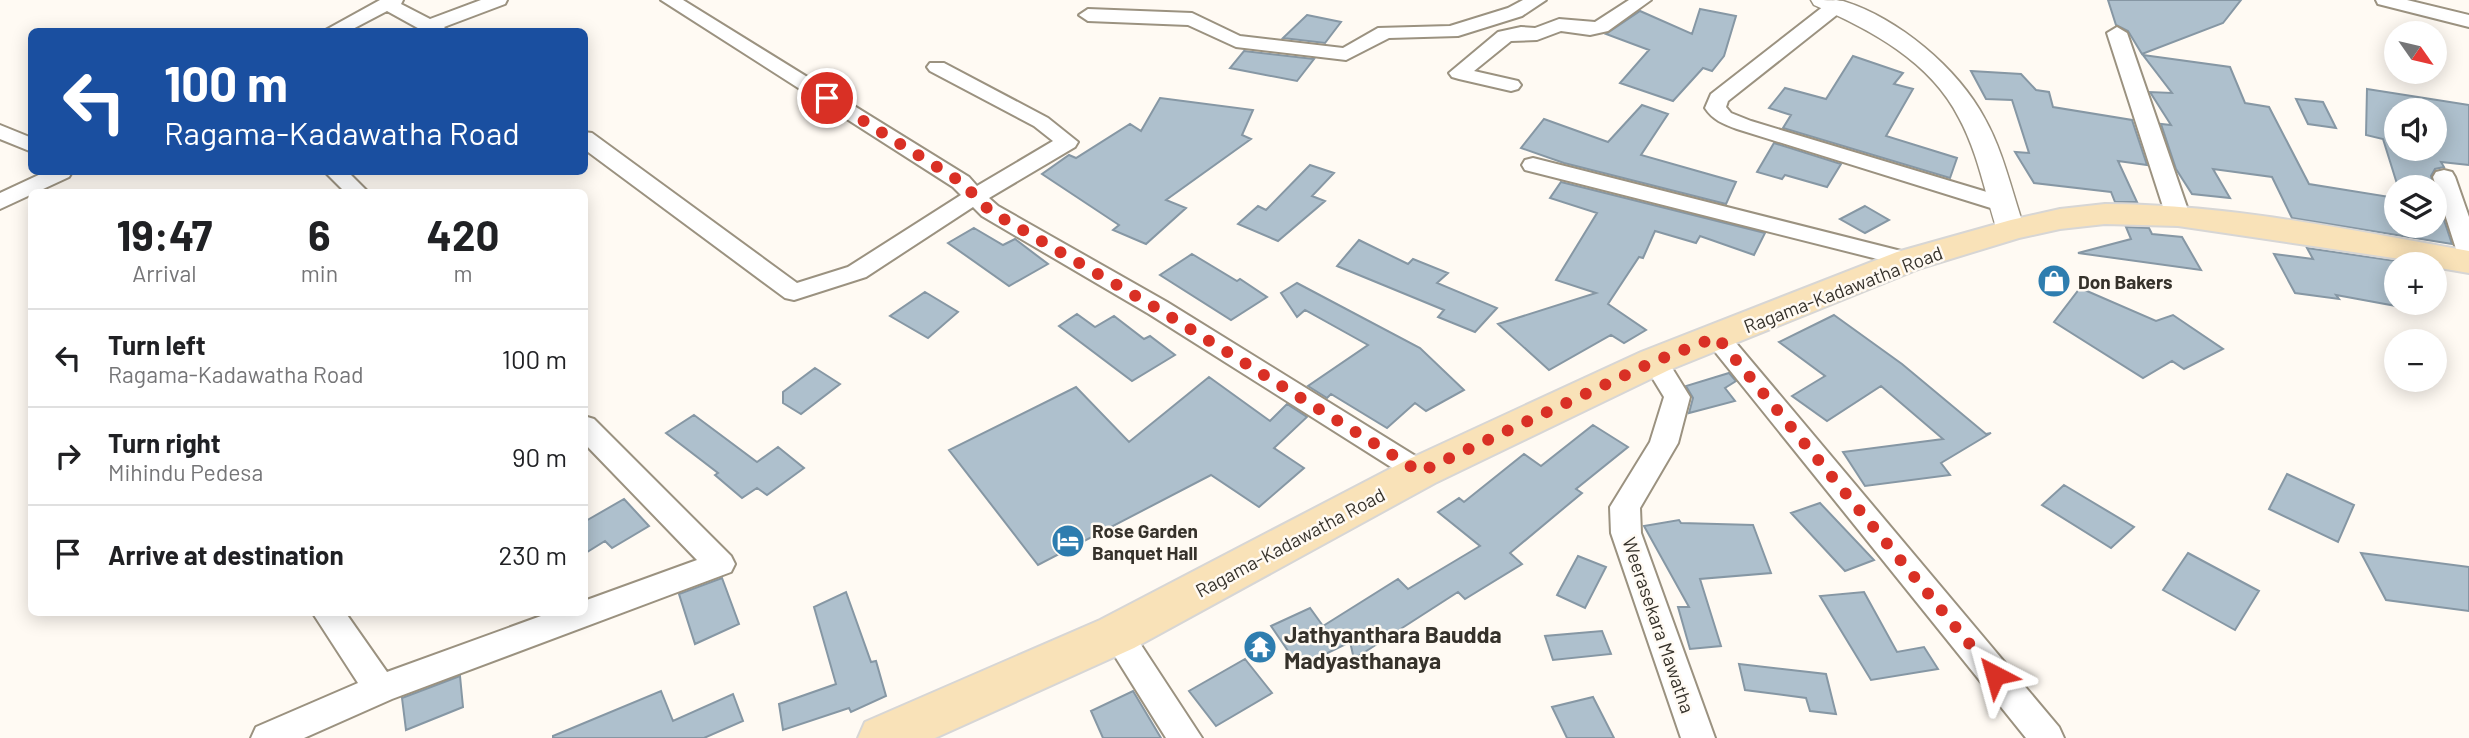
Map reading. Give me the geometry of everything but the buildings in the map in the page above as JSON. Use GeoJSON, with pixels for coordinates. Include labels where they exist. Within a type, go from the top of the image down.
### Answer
{"type":"FeatureCollection","features":[{"type":"Feature","properties":{"kind":"main road","name":"Ragama-Kadawatha Road"},"geometry":{"type":"LineString","coordinates":[[883,738],[1117,634],[1420,472],[1655,361],[1909,260],[2006,217],[2060,219],[2105,214],[2178,216],[2326,237],[2469,262]]}},
{"type":"Feature","properties":{"kind":"street"},"geometry":{"type":"LineString","coordinates":[[339,28],[390,2],[436,28],[498,0]]}},
{"type":"Feature","properties":{"kind":"street"},"geometry":{"type":"LineString","coordinates":[[670,0],[961,182],[990,211],[1158,309],[1420,472]]}},
{"type":"Feature","properties":{"kind":"street"},"geometry":{"type":"LineString","coordinates":[[1088,15],[1192,19],[1236,41],[1346,54],[1385,32],[1451,32],[1515,12],[1536,0]]}},
{"type":"Feature","properties":{"kind":"street"},"geometry":{"type":"LineString","coordinates":[[1511,85],[1459,73],[1505,36],[1537,34],[1559,25],[1590,29],[1601,27],[1642,0]]}},
{"type":"Feature","properties":{"kind":"street"},"geometry":{"type":"LineString","coordinates":[[2385,0],[2469,20]]}},
{"type":"Feature","properties":{"kind":"street"},"geometry":{"type":"LineString","coordinates":[[1829,3],[1868,21],[1916,52],[1953,91],[1971,116],[1980,137],[2006,217],[1724,117],[1715,108],[1717,98],[1829,3]]}},
{"type":"Feature","properties":{"kind":"street"},"geometry":{"type":"LineString","coordinates":[[2117,33],[2178,216]]}},
{"type":"Feature","properties":{"kind":"street"},"geometry":{"type":"LineString","coordinates":[[588,141],[794,292],[857,272],[975,196],[1067,142],[1041,122],[937,67]]}},
{"type":"Feature","properties":{"kind":"street"},"geometry":{"type":"LineString","coordinates":[[0,131],[28,144]]}},
{"type":"Feature","properties":{"kind":"street"},"geometry":{"type":"LineString","coordinates":[[1533,165],[1909,260]]}},
{"type":"Feature","properties":{"kind":"street"},"geometry":{"type":"LineString","coordinates":[[0,202],[55,175]]}},
{"type":"Feature","properties":{"kind":"street"},"geometry":{"type":"LineString","coordinates":[[339,175],[354,189]]}},
{"type":"Feature","properties":{"kind":"street"},"geometry":{"type":"LineString","coordinates":[[2447,186],[2469,251]]}},
{"type":"Feature","properties":{"kind":"street"},"geometry":{"type":"LineString","coordinates":[[1717,337],[2047,738]]}},
{"type":"Feature","properties":{"kind":"street","name":"Weerasekara Mawatha"},"geometry":{"type":"LineString","coordinates":[[1655,361],[1677,397],[1664,443],[1626,507],[1626,533],[1698,738]]}},
{"type":"Feature","properties":{"kind":"street"},"geometry":{"type":"LineString","coordinates":[[588,430],[720,564],[588,613]]}},
{"type":"Feature","properties":{"kind":"street"},"geometry":{"type":"LineString","coordinates":[[330,616],[380,689]]}},
{"type":"Feature","properties":{"kind":"street"},"geometry":{"type":"LineString","coordinates":[[268,738],[380,689],[579,616]]}},
{"type":"Feature","properties":{"kind":"street"},"geometry":{"type":"LineString","coordinates":[[1117,634],[1185,738]]}},
{"type":"Feature","properties":{"kind":"place","name":"Don Bakers"},"geometry":{"type":"Point","coordinates":[2054,281]}},
{"type":"Feature","properties":{"kind":"place","name":"Rose Garden Banquet Hall"},"geometry":{"type":"Point","coordinates":[1068,541]}},
{"type":"Feature","properties":{"kind":"place","name":"Jathyanthara Baudda Madyasthanaya"},"geometry":{"type":"Point","coordinates":[1260,647]}},
{"type":"Feature","properties":{"kind":"route"},"geometry":{"type":"LineString","coordinates":[[827,98],[961,182],[990,211],[1158,309],[1420,472],[1655,361],[1717,337],[1995,675]]}}]}
